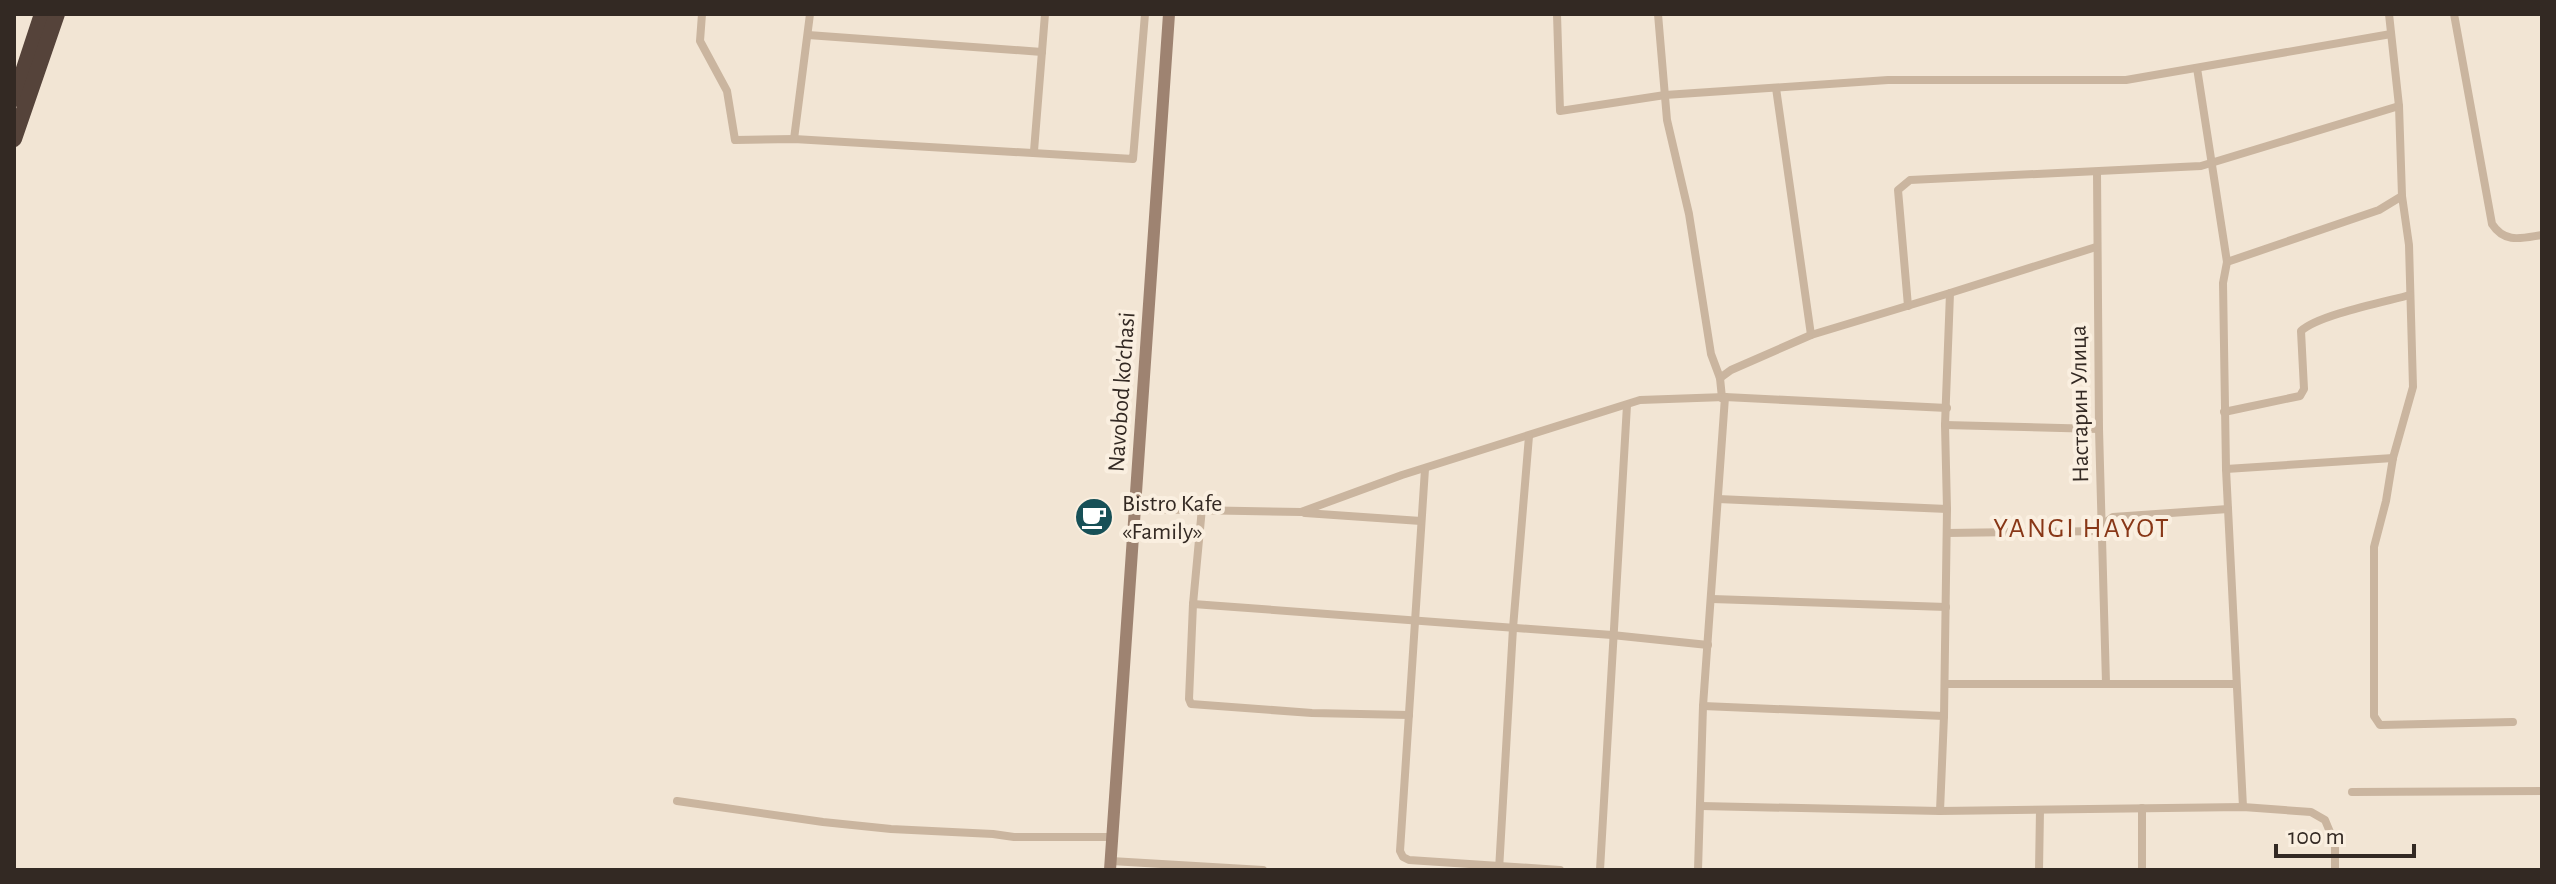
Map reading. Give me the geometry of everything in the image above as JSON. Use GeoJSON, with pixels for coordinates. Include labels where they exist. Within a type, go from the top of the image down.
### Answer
{"type":"FeatureCollection","features":[{"type":"Feature","properties":{"kind":"highway"},"geometry":{"type":"LineString","coordinates":[[14,99],[42,14]]}},
{"type":"Feature","properties":{"kind":"highway"},"geometry":{"type":"LineString","coordinates":[[14,139],[57,14]]}},
{"type":"Feature","properties":{"kind":"street"},"geometry":{"type":"LineString","coordinates":[[702,14],[700,41],[727,91],[735,140],[794,139],[1133,159],[1145,14]]}},
{"type":"Feature","properties":{"kind":"street"},"geometry":{"type":"LineString","coordinates":[[794,139],[810,14]]}},
{"type":"Feature","properties":{"kind":"street"},"geometry":{"type":"LineString","coordinates":[[1034,151],[1045,14]]}},
{"type":"Feature","properties":{"kind":"street","name":"Navobod ko'chasi"},"geometry":{"type":"LineString","coordinates":[[1111,865],[1169,14]]}},
{"type":"Feature","properties":{"kind":"street"},"geometry":{"type":"LineString","coordinates":[[1557,14],[1560,111],[1665,95],[1888,80],[2126,80],[2391,34]]}},
{"type":"Feature","properties":{"kind":"street"},"geometry":{"type":"LineString","coordinates":[[1658,14],[1667,120],[1689,214],[1711,354],[1724,397],[1703,706],[1698,870]]}},
{"type":"Feature","properties":{"kind":"street"},"geometry":{"type":"LineString","coordinates":[[2389,14],[2399,106],[2402,196],[2409,245],[2413,387],[2393,458],[2374,547],[2372,671],[2375,720],[2380,725],[2513,722]]}},
{"type":"Feature","properties":{"kind":"street"},"geometry":{"type":"LineString","coordinates":[[2454,14],[2492,224],[2509,239],[2542,235]]}},
{"type":"Feature","properties":{"kind":"street"},"geometry":{"type":"LineString","coordinates":[[808,35],[1042,52]]}},
{"type":"Feature","properties":{"kind":"street"},"geometry":{"type":"LineString","coordinates":[[2197,68],[2227,262],[2223,283],[2224,412],[2243,807]]}},
{"type":"Feature","properties":{"kind":"street"},"geometry":{"type":"LineString","coordinates":[[1776,88],[1811,335]]}},
{"type":"Feature","properties":{"kind":"street"},"geometry":{"type":"LineString","coordinates":[[1908,306],[1898,190],[1910,180],[2201,166],[2399,106]]}},
{"type":"Feature","properties":{"kind":"street","name":"Настарин Улица"},"geometry":{"type":"LineString","coordinates":[[2097,173],[2099,429],[2106,683]]}},
{"type":"Feature","properties":{"kind":"street"},"geometry":{"type":"LineString","coordinates":[[2227,262],[2379,210],[2402,196]]}},
{"type":"Feature","properties":{"kind":"street"},"geometry":{"type":"LineString","coordinates":[[1720,378],[1731,370],[1811,335],[2096,247]]}},
{"type":"Feature","properties":{"kind":"street"},"geometry":{"type":"LineString","coordinates":[[1940,811],[1945,684],[1945,425],[1950,293]]}},
{"type":"Feature","properties":{"kind":"street"},"geometry":{"type":"LineString","coordinates":[[2224,412],[2300,396],[2304,389],[2301,331],[2305,327],[2410,295]]}},
{"type":"Feature","properties":{"kind":"street"},"geometry":{"type":"LineString","coordinates":[[1301,512],[1640,400],[1724,397],[1947,408]]}},
{"type":"Feature","properties":{"kind":"street"},"geometry":{"type":"LineString","coordinates":[[1600,870],[1627,405]]}},
{"type":"Feature","properties":{"kind":"street"},"geometry":{"type":"LineString","coordinates":[[1945,425],[2099,429]]}},
{"type":"Feature","properties":{"kind":"street"},"geometry":{"type":"LineString","coordinates":[[1499,868],[1513,628],[1529,436]]}},
{"type":"Feature","properties":{"kind":"street"},"geometry":{"type":"LineString","coordinates":[[2226,469],[2393,458]]}},
{"type":"Feature","properties":{"kind":"street"},"geometry":{"type":"LineString","coordinates":[[1425,469],[1400,851],[1409,860],[1560,870]]}},
{"type":"Feature","properties":{"kind":"street"},"geometry":{"type":"LineString","coordinates":[[1718,499],[1947,509]]}},
{"type":"Feature","properties":{"kind":"street"},"geometry":{"type":"LineString","coordinates":[[1202,508],[1193,604],[1191,704],[1312,713],[1409,715]]}},
{"type":"Feature","properties":{"kind":"street"},"geometry":{"type":"LineString","coordinates":[[1134,509],[1301,512],[1421,521]]}},
{"type":"Feature","properties":{"kind":"street"},"geometry":{"type":"LineString","coordinates":[[1947,533],[2101,528],[2113,517],[2228,509]]}},
{"type":"Feature","properties":{"kind":"street"},"geometry":{"type":"LineString","coordinates":[[1712,599],[1946,607]]}},
{"type":"Feature","properties":{"kind":"street"},"geometry":{"type":"LineString","coordinates":[[1193,604],[1708,645]]}},
{"type":"Feature","properties":{"kind":"street"},"geometry":{"type":"LineString","coordinates":[[1945,684],[2236,684]]}},
{"type":"Feature","properties":{"kind":"street"},"geometry":{"type":"LineString","coordinates":[[1703,706],[1944,716]]}},
{"type":"Feature","properties":{"kind":"street"},"geometry":{"type":"LineString","coordinates":[[2352,792],[2542,791]]}},
{"type":"Feature","properties":{"kind":"street"},"geometry":{"type":"LineString","coordinates":[[677,801],[891,829],[1014,837],[1113,837]]}},
{"type":"Feature","properties":{"kind":"street"},"geometry":{"type":"LineString","coordinates":[[1701,806],[1940,811],[2243,807],[2311,812],[2325,820],[2335,844],[2335,870]]}},
{"type":"Feature","properties":{"kind":"street"},"geometry":{"type":"LineString","coordinates":[[2142,808],[2142,870]]}},
{"type":"Feature","properties":{"kind":"street"},"geometry":{"type":"LineString","coordinates":[[2039,870],[2040,810]]}},
{"type":"Feature","properties":{"kind":"street"},"geometry":{"type":"LineString","coordinates":[[1111,865],[1263,870]]}},
{"type":"Feature","properties":{"kind":"place","name":"Bistro Kafe «Family»"},"geometry":{"type":"Point","coordinates":[1094,517]}},
{"type":"Feature","properties":{"kind":"district","name":"YANGI HAYOT"},"geometry":{"type":"Point","coordinates":[2082,527]}}]}
